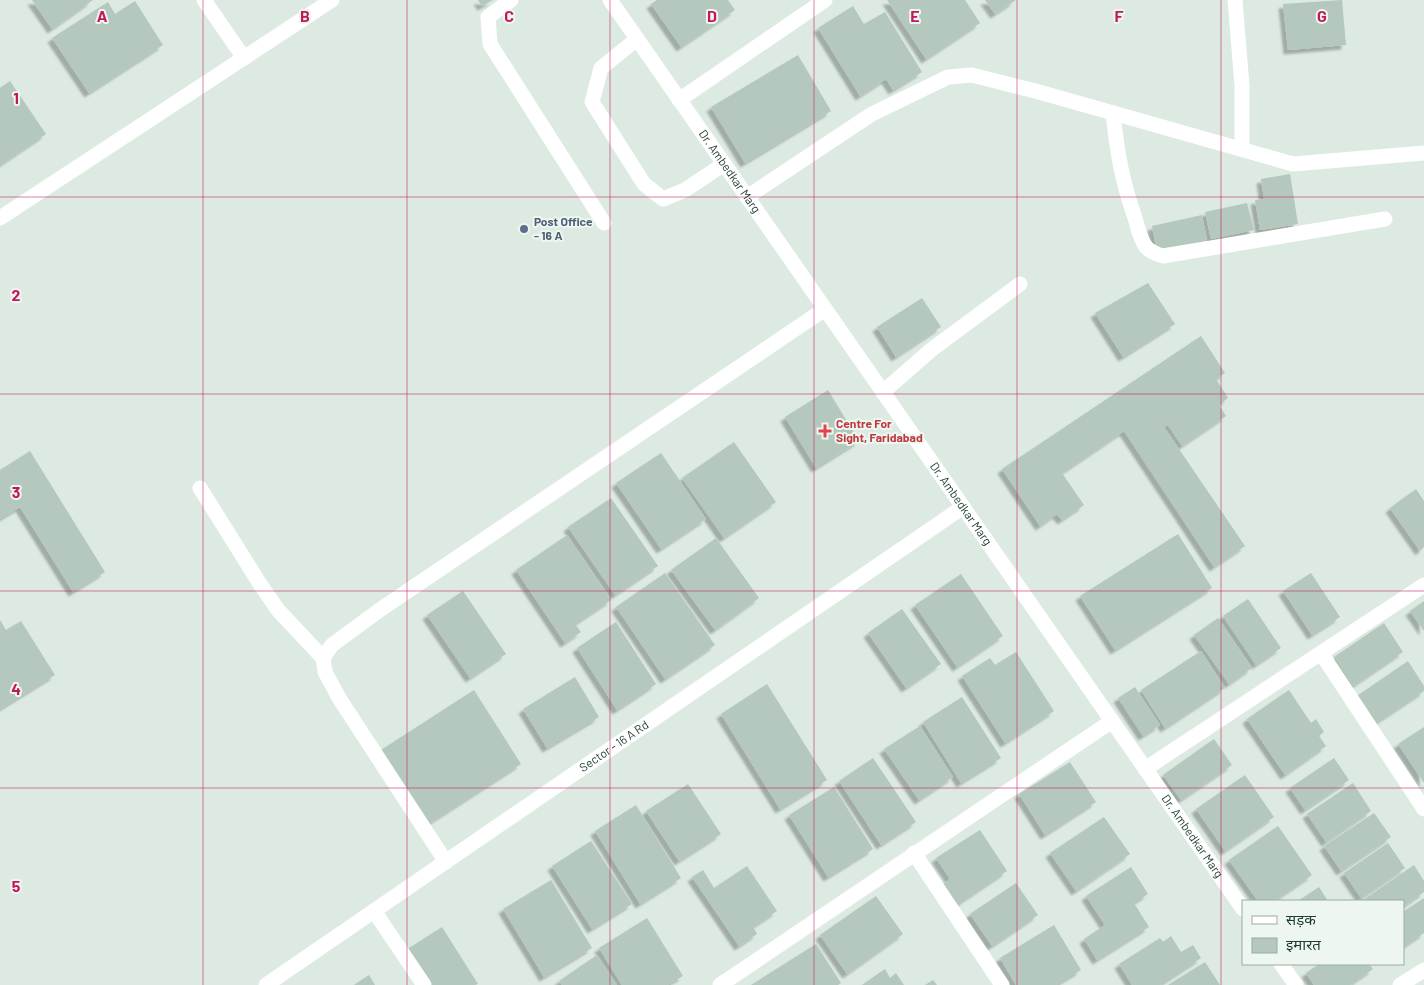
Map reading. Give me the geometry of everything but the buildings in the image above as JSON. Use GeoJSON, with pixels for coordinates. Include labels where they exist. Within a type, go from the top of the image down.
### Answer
{"type":"FeatureCollection","features":[{"type":"Feature","properties":{"kind":"street"},"geometry":{"type":"LineString","coordinates":[[204,0],[244,58]]}},
{"type":"Feature","properties":{"kind":"street"},"geometry":{"type":"LineString","coordinates":[[0,218],[332,0]]}},
{"type":"Feature","properties":{"kind":"street"},"geometry":{"type":"LineString","coordinates":[[511,0],[488,17],[490,44],[604,223]]}},
{"type":"Feature","properties":{"kind":"street","name":"Dr. Ambedkar Marg"},"geometry":{"type":"LineString","coordinates":[[610,0],[1242,908]]}},
{"type":"Feature","properties":{"kind":"street"},"geometry":{"type":"LineString","coordinates":[[679,100],[826,0]]}},
{"type":"Feature","properties":{"kind":"street"},"geometry":{"type":"LineString","coordinates":[[1234,0],[1242,86],[1242,149]]}},
{"type":"Feature","properties":{"kind":"street"},"geometry":{"type":"LineString","coordinates":[[637,39],[600,68],[592,102],[644,184],[663,199],[685,190],[724,164]]}},
{"type":"Feature","properties":{"kind":"street"},"geometry":{"type":"LineString","coordinates":[[747,197],[872,114],[948,77],[972,75],[1294,164],[1424,153]]}},
{"type":"Feature","properties":{"kind":"street"},"geometry":{"type":"LineString","coordinates":[[1113,113],[1116,152],[1125,188],[1140,236],[1153,253],[1163,256],[1385,219]]}},
{"type":"Feature","properties":{"kind":"street"},"geometry":{"type":"LineString","coordinates":[[883,392],[938,344],[1020,284]]}},
{"type":"Feature","properties":{"kind":"street"},"geometry":{"type":"LineString","coordinates":[[323,658],[332,645],[382,609],[825,309]]}},
{"type":"Feature","properties":{"kind":"street"},"geometry":{"type":"LineString","coordinates":[[200,488],[278,610],[323,658],[325,672],[339,698],[446,862]]}},
{"type":"Feature","properties":{"kind":"street","name":"Sector - 16 A Rd"},"geometry":{"type":"LineString","coordinates":[[266,985],[963,507]]}},
{"type":"Feature","properties":{"kind":"street"},"geometry":{"type":"LineString","coordinates":[[1145,769],[1424,585]]}},
{"type":"Feature","properties":{"kind":"street"},"geometry":{"type":"LineString","coordinates":[[1321,654],[1424,809]]}},
{"type":"Feature","properties":{"kind":"street"},"geometry":{"type":"LineString","coordinates":[[720,985],[1112,721]]}},
{"type":"Feature","properties":{"kind":"street"},"geometry":{"type":"LineString","coordinates":[[914,854],[1002,985]]}},
{"type":"Feature","properties":{"kind":"street"},"geometry":{"type":"LineString","coordinates":[[374,911],[424,985]]}},
{"type":"Feature","properties":{"kind":"street"},"geometry":{"type":"LineString","coordinates":[[1282,965],[1296,985]]}},
{"type":"Feature","properties":{"kind":"street"},"geometry":{"type":"LineString","coordinates":[[1400,985],[1424,970]]}},
{"type":"Feature","properties":{"kind":"place","name":"Post Office - 16 A"},"geometry":{"type":"Point","coordinates":[524,229]}},
{"type":"Feature","properties":{"kind":"place","name":"Centre For Sight, Faridabad"},"geometry":{"type":"Point","coordinates":[825,431]}}]}
